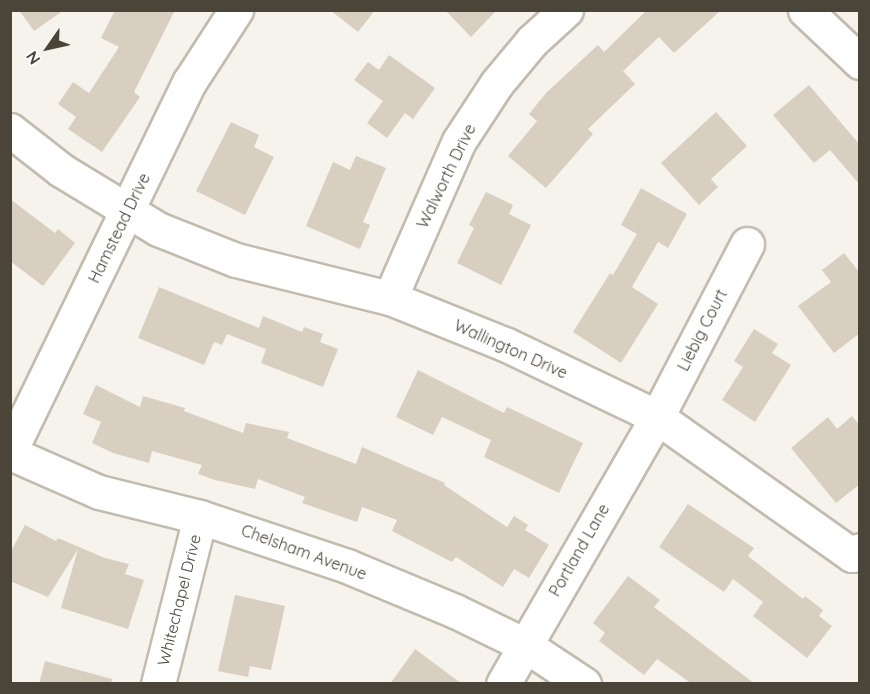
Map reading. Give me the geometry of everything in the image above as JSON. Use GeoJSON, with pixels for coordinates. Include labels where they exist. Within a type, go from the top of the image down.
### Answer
{"type":"FeatureCollection","features":[{"type":"Feature","properties":{"kind":"street","name":"Hamstead Drive"},"geometry":{"type":"LineString","coordinates":[[10,452],[190,81],[236,10]]}},
{"type":"Feature","properties":{"kind":"street","name":"Walworth Drive"},"geometry":{"type":"LineString","coordinates":[[390,298],[459,141],[497,82],[532,41],[566,10]]}},
{"type":"Feature","properties":{"kind":"street"},"geometry":{"type":"LineString","coordinates":[[805,10],[860,62]]}},
{"type":"Feature","properties":{"kind":"street","name":"Wallington Drive"},"geometry":{"type":"LineString","coordinates":[[10,130],[61,170],[158,229],[236,260],[390,298],[507,345],[657,417],[852,555],[860,550]]}},
{"type":"Feature","properties":{"kind":"street","name":"Liebig Court"},"geometry":{"type":"LineString","coordinates":[[657,417],[747,244]]}},
{"type":"Feature","properties":{"kind":"street","name":"Portland Lane"},"geometry":{"type":"LineString","coordinates":[[503,684],[657,417]]}},
{"type":"Feature","properties":{"kind":"street","name":"Chelsham Avenue"},"geometry":{"type":"LineString","coordinates":[[10,452],[99,492],[200,517],[347,566],[455,611],[525,645],[584,684]]}},
{"type":"Feature","properties":{"kind":"street","name":"Whitechapel Drive"},"geometry":{"type":"LineString","coordinates":[[158,684],[200,517]]}},
{"type":"Feature","properties":{"kind":"building"},"geometry":{"type":"Polygon","coordinates":[[[19,10],[64,10],[34,31],[19,10]]]}},
{"type":"Feature","properties":{"kind":"building"},"geometry":{"type":"Polygon","coordinates":[[[115,10],[175,10],[134,92],[140,97],[102,152],[68,129],[76,117],[58,104],[73,82],[89,93],[119,47],[101,38],[115,10]]]}},
{"type":"Feature","properties":{"kind":"building"},"geometry":{"type":"Polygon","coordinates":[[[330,10],[375,10],[358,32],[330,10]]]}},
{"type":"Feature","properties":{"kind":"building"},"geometry":{"type":"Polygon","coordinates":[[[445,10],[497,10],[471,37],[445,10]]]}},
{"type":"Feature","properties":{"kind":"building"},"geometry":{"type":"Polygon","coordinates":[[[647,10],[721,10],[674,53],[659,37],[623,71],[635,84],[588,129],[593,134],[546,188],[508,156],[537,121],[529,114],[546,93],[598,45],[604,52],[647,10]]]}},
{"type":"Feature","properties":{"kind":"building"},"geometry":{"type":"Polygon","coordinates":[[[389,55],[435,88],[413,119],[405,113],[387,138],[367,123],[383,101],[354,80],[368,62],[379,70],[389,55]]]}},
{"type":"Feature","properties":{"kind":"building"},"geometry":{"type":"Polygon","coordinates":[[[809,85],[860,145],[860,185],[830,150],[814,163],[773,115],[809,85]]]}},
{"type":"Feature","properties":{"kind":"building"},"geometry":{"type":"Polygon","coordinates":[[[716,112],[747,146],[711,179],[718,187],[699,205],[661,163],[716,112]]]}},
{"type":"Feature","properties":{"kind":"building"},"geometry":{"type":"Polygon","coordinates":[[[231,122],[259,135],[254,147],[274,157],[245,215],[196,191],[231,122]]]}},
{"type":"Feature","properties":{"kind":"building"},"geometry":{"type":"Polygon","coordinates":[[[356,156],[386,168],[363,222],[370,225],[360,249],[306,226],[333,162],[350,170],[356,156]]]}},
{"type":"Feature","properties":{"kind":"building"},"geometry":{"type":"Polygon","coordinates":[[[641,188],[687,214],[668,248],[658,242],[632,287],[658,304],[621,363],[573,332],[610,273],[613,275],[637,234],[621,225],[641,188]]]}},
{"type":"Feature","properties":{"kind":"building"},"geometry":{"type":"Polygon","coordinates":[[[486,192],[513,205],[509,214],[531,225],[501,285],[457,263],[474,228],[469,225],[486,192]]]}},
{"type":"Feature","properties":{"kind":"building"},"geometry":{"type":"Polygon","coordinates":[[[10,199],[55,233],[58,229],[75,243],[43,286],[10,261],[10,199]]]}},
{"type":"Feature","properties":{"kind":"building"},"geometry":{"type":"Polygon","coordinates":[[[844,253],[860,273],[860,333],[834,353],[798,306],[831,282],[822,270],[844,253]]]}},
{"type":"Feature","properties":{"kind":"building"},"geometry":{"type":"Polygon","coordinates":[[[159,287],[259,328],[263,316],[302,332],[304,327],[323,334],[320,342],[338,349],[323,387],[261,363],[266,349],[227,334],[222,345],[214,342],[204,365],[138,338],[159,287]]]}},
{"type":"Feature","properties":{"kind":"building"},"geometry":{"type":"Polygon","coordinates":[[[754,329],[778,344],[772,353],[791,365],[755,422],[722,400],[743,367],[734,361],[754,329]]]}},
{"type":"Feature","properties":{"kind":"building"},"geometry":{"type":"Polygon","coordinates":[[[418,370],[504,413],[507,407],[583,443],[559,493],[484,457],[491,440],[442,417],[433,435],[396,417],[418,370]]]}},
{"type":"Feature","properties":{"kind":"building"},"geometry":{"type":"Polygon","coordinates":[[[96,385],[140,407],[143,396],[185,408],[184,411],[243,433],[246,423],[289,432],[287,438],[356,464],[362,447],[445,483],[444,485],[507,527],[514,516],[528,525],[525,530],[549,545],[529,578],[514,569],[503,587],[456,557],[452,562],[392,531],[397,520],[362,507],[357,522],[302,503],[305,497],[258,479],[255,489],[198,474],[202,465],[152,451],[149,463],[113,453],[92,443],[101,422],[83,414],[96,385]]]}},
{"type":"Feature","properties":{"kind":"building"},"geometry":{"type":"Polygon","coordinates":[[[852,416],[860,426],[860,484],[836,503],[791,448],[828,417],[837,429],[852,416]]]}},
{"type":"Feature","properties":{"kind":"building"},"geometry":{"type":"Polygon","coordinates":[[[688,504],[754,548],[748,556],[803,599],[805,596],[823,610],[819,616],[832,626],[807,658],[753,616],[763,602],[733,579],[724,592],[659,547],[688,504]]]}},
{"type":"Feature","properties":{"kind":"building"},"geometry":{"type":"Polygon","coordinates":[[[25,525],[56,541],[58,538],[105,558],[129,564],[125,574],[144,580],[128,629],[61,608],[78,549],[48,597],[10,581],[10,553],[25,525]]]}},
{"type":"Feature","properties":{"kind":"building"},"geometry":{"type":"Polygon","coordinates":[[[628,576],[660,600],[654,607],[755,684],[692,684],[657,659],[644,675],[599,641],[605,633],[593,623],[628,576]]]}},
{"type":"Feature","properties":{"kind":"building"},"geometry":{"type":"Polygon","coordinates":[[[235,595],[285,606],[271,670],[250,666],[248,677],[218,671],[235,595]]]}},
{"type":"Feature","properties":{"kind":"building"},"geometry":{"type":"Polygon","coordinates":[[[415,649],[462,684],[390,684],[415,649]]]}},
{"type":"Feature","properties":{"kind":"building"},"geometry":{"type":"Polygon","coordinates":[[[45,661],[112,679],[111,684],[39,684],[45,661]]]}}]}
